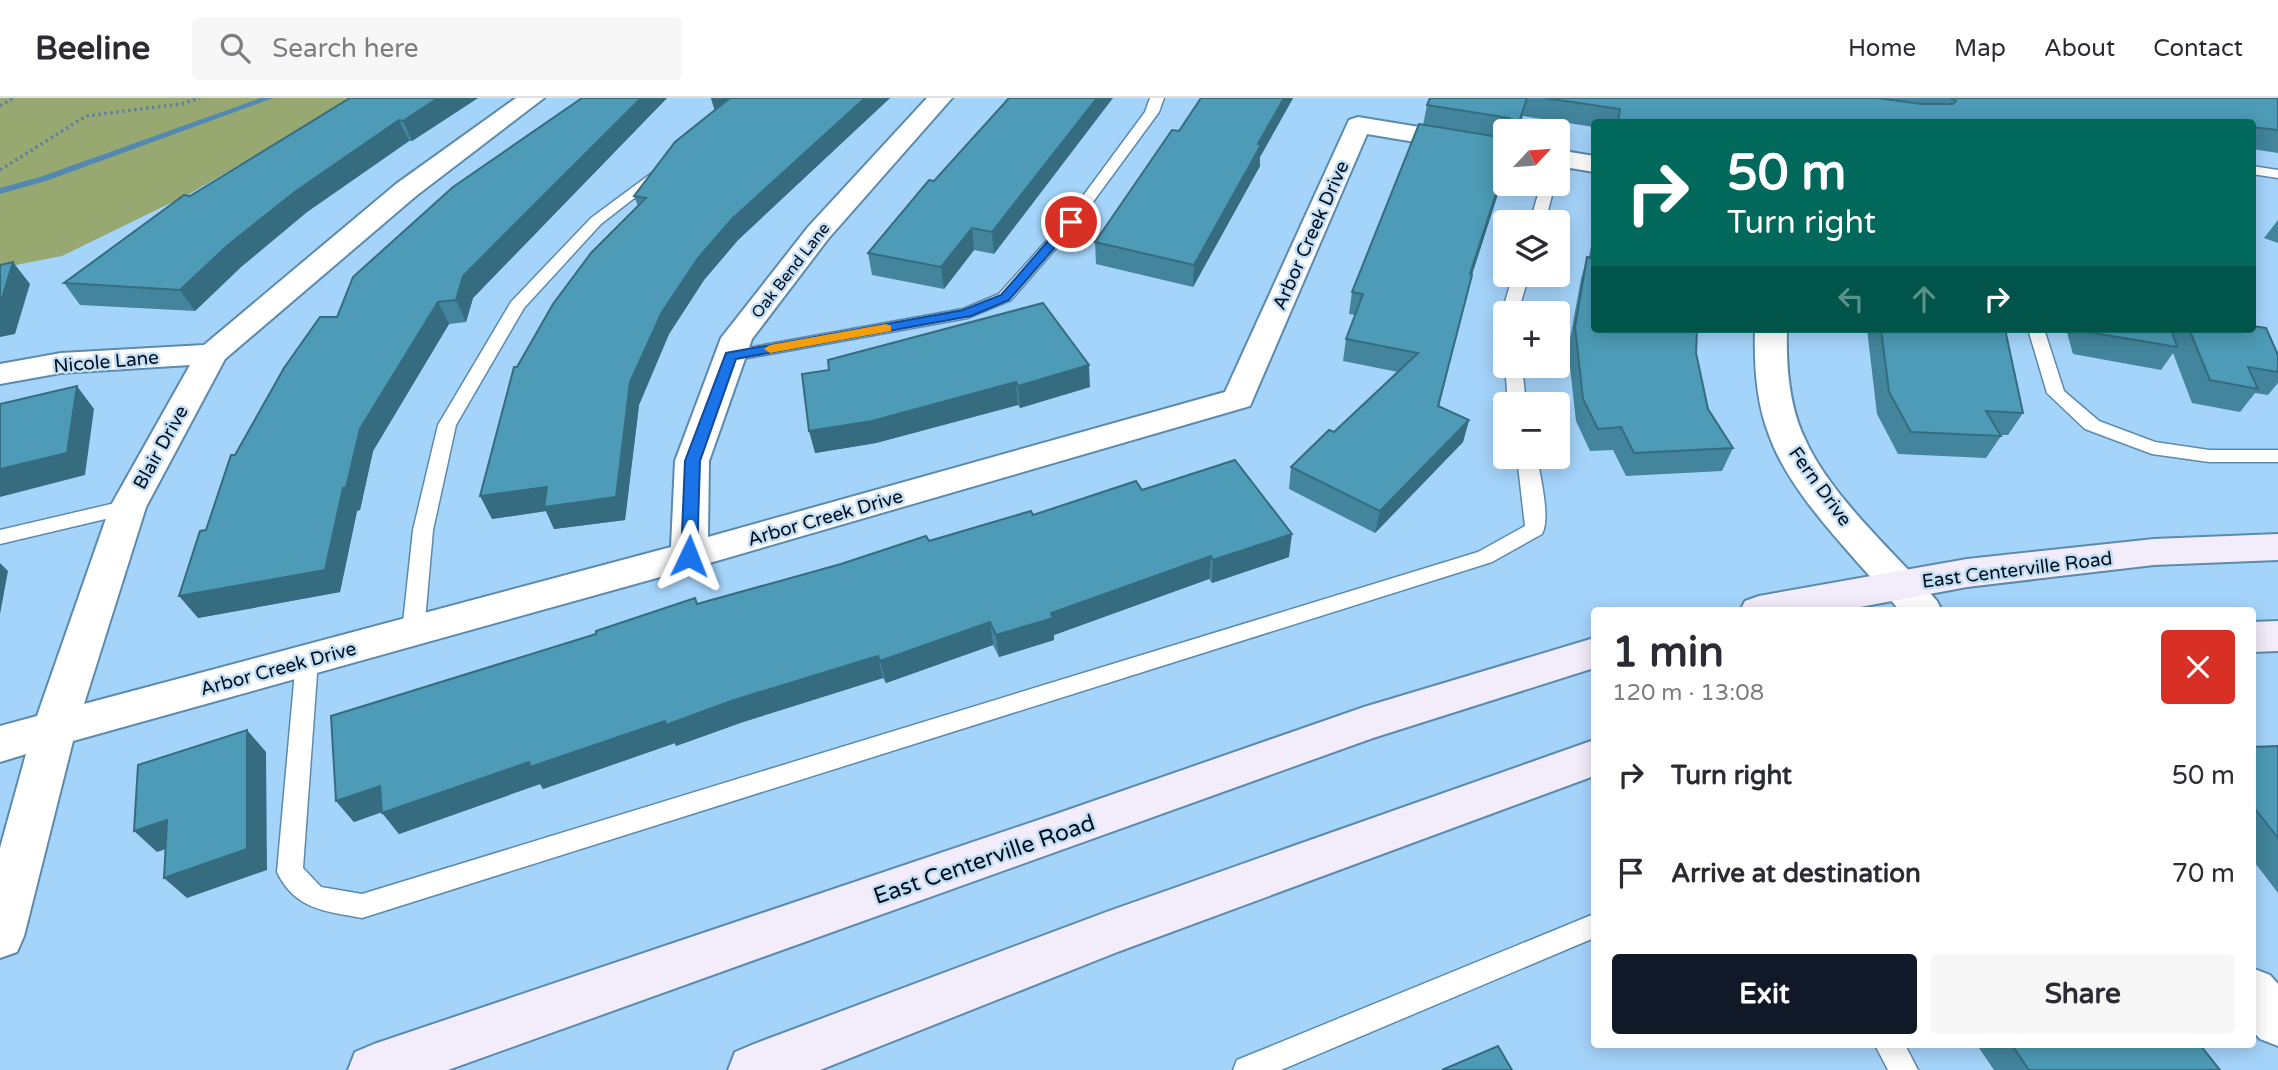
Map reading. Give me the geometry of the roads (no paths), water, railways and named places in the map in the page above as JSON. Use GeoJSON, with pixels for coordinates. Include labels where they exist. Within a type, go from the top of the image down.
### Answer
{"type":"FeatureCollection","features":[{"type":"Feature","properties":{"kind":"main road","name":"East Centerville Road"},"geometry":{"type":"LineString","coordinates":[[1806,607],[1912,598],[1967,573],[2154,552],[2278,547]]}},
{"type":"Feature","properties":{"kind":"main road"},"geometry":{"type":"LineString","coordinates":[[2256,637],[2278,636]]}},
{"type":"Feature","properties":{"kind":"main road","name":"East Centerville Road"},"geometry":{"type":"LineString","coordinates":[[374,1070],[1059,833],[1364,724],[1591,654]]}},
{"type":"Feature","properties":{"kind":"main road"},"geometry":{"type":"LineString","coordinates":[[754,1070],[1109,933],[1591,759]]}},
{"type":"Feature","properties":{"kind":"street","name":"Blair Drive"},"geometry":{"type":"LineString","coordinates":[[0,936],[54,730],[128,506],[212,354],[406,190],[532,98]]}},
{"type":"Feature","properties":{"kind":"street","name":"Oak Bend Lane"},"geometry":{"type":"LineString","coordinates":[[689,556],[692,461],[737,338],[818,233],[940,98]]}},
{"type":"Feature","properties":{"kind":"street","name":"Arbor Creek Drive"},"geometry":{"type":"LineString","coordinates":[[0,744],[689,556],[1238,399],[1358,125],[1493,147]]}},
{"type":"Feature","properties":{"kind":"street"},"geometry":{"type":"LineString","coordinates":[[1570,160],[1591,164]]}},
{"type":"Feature","properties":{"kind":"street","name":"Fern Drive"},"geometry":{"type":"LineString","coordinates":[[1771,333],[1775,394],[1790,447],[1859,538],[1912,598]]}},
{"type":"Feature","properties":{"kind":"street","name":"Nicole Lane"},"geometry":{"type":"LineString","coordinates":[[0,374],[61,363],[212,354]]}},
{"type":"Feature","properties":{"kind":"street"},"geometry":{"type":"LineString","coordinates":[[2256,996],[2278,1021]]}},
{"type":"Feature","properties":{"kind":"lane"},"geometry":{"type":"LineString","coordinates":[[731,356],[967,313],[1005,297],[1071,222],[1152,112],[1157,98]]}},
{"type":"Feature","properties":{"kind":"lane"},"geometry":{"type":"LineString","coordinates":[[413,632],[423,530],[447,425],[517,306],[596,221],[675,159]]}},
{"type":"Feature","properties":{"kind":"lane"},"geometry":{"type":"LineString","coordinates":[[2256,171],[2278,174]]}},
{"type":"Feature","properties":{"kind":"lane"},"geometry":{"type":"LineString","coordinates":[[2037,333],[2056,393],[2092,425],[2152,448],[2209,456],[2278,456]]}},
{"type":"Feature","properties":{"kind":"lane"},"geometry":{"type":"LineString","coordinates":[[307,660],[290,872],[314,897],[362,906],[1485,557],[1535,529],[1529,469]]}},
{"type":"Feature","properties":{"kind":"lane"},"geometry":{"type":"LineString","coordinates":[[0,537],[128,506]]}},
{"type":"Feature","properties":{"kind":"lane"},"geometry":{"type":"LineString","coordinates":[[1247,1070],[1591,927]]}},
{"type":"Feature","properties":{"kind":"lane"},"geometry":{"type":"LineString","coordinates":[[1891,1048],[1904,1070]]}},
{"type":"Feature","properties":{"kind":"waterway"},"geometry":{"type":"LineString","coordinates":[[0,191],[43,179],[269,98]]}}]}
